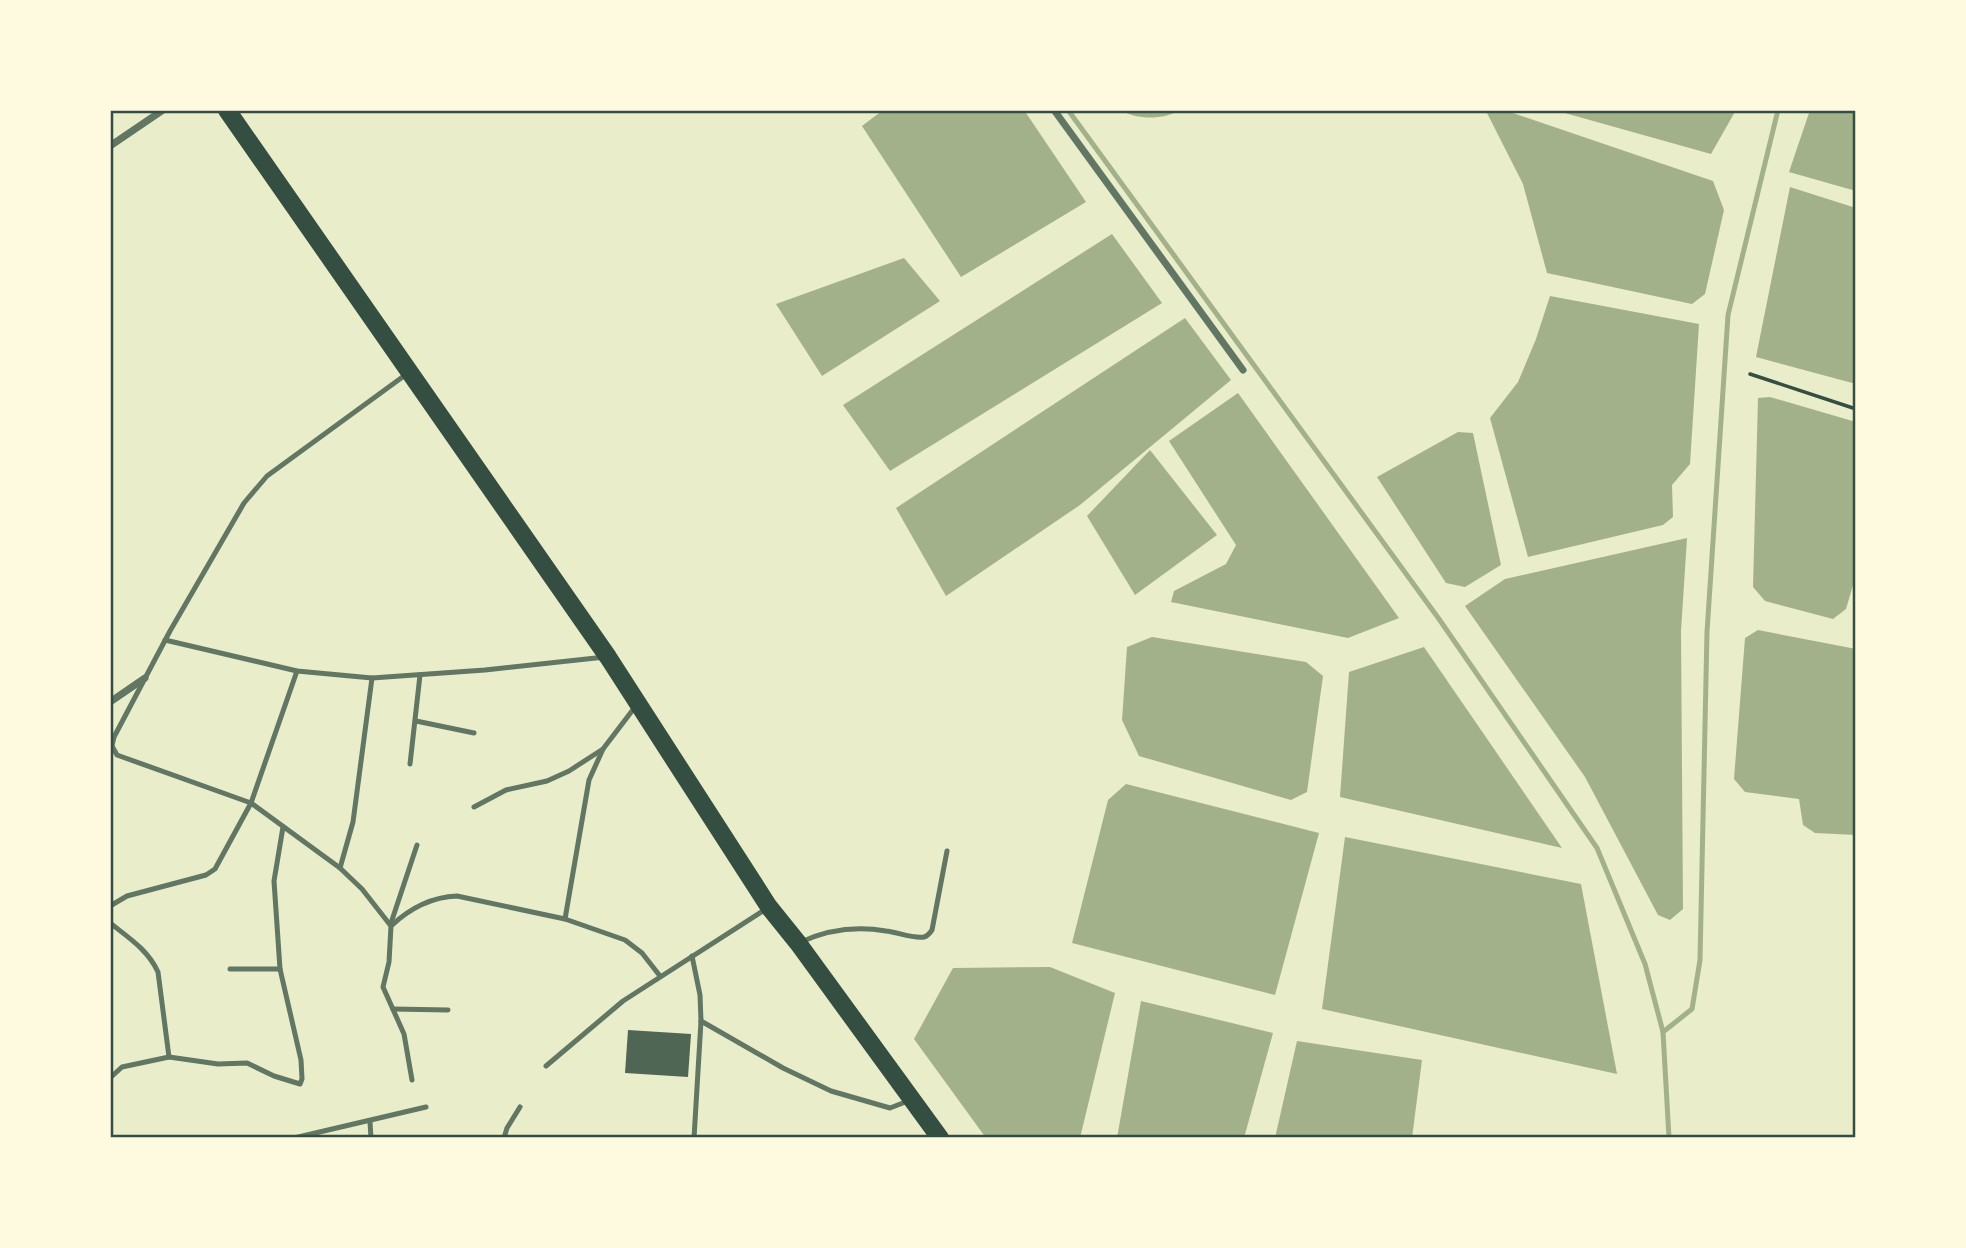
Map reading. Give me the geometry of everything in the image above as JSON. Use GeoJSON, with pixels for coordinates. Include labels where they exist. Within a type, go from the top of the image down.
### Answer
{"type":"FeatureCollection","features":[{"type":"Feature","properties":{"kind":"main road"},"geometry":{"type":"LineString","coordinates":[[227,110],[608,657],[769,907],[940,1138]]}},
{"type":"Feature","properties":{"kind":"street"},"geometry":{"type":"LineString","coordinates":[[110,146],[163,110]]}},
{"type":"Feature","properties":{"kind":"street"},"geometry":{"type":"LineString","coordinates":[[1054,110],[1243,370]]}},
{"type":"Feature","properties":{"kind":"street"},"geometry":{"type":"LineString","coordinates":[[110,702],[145,678]]}},
{"type":"Feature","properties":{"kind":"lane"},"geometry":{"type":"LineString","coordinates":[[391,926],[362,889],[340,868],[251,803],[117,755],[111,746],[165,640],[255,488],[267,476],[409,372]]}},
{"type":"Feature","properties":{"kind":"lane"},"geometry":{"type":"LineString","coordinates":[[165,640],[297,671],[372,678],[608,657]]}},
{"type":"Feature","properties":{"kind":"lane"},"geometry":{"type":"LineString","coordinates":[[110,906],[127,896],[206,875],[215,869],[251,803],[297,671]]}},
{"type":"Feature","properties":{"kind":"lane"},"geometry":{"type":"LineString","coordinates":[[410,764],[420,675]]}},
{"type":"Feature","properties":{"kind":"lane"},"geometry":{"type":"LineString","coordinates":[[340,868],[353,822],[372,678]]}},
{"type":"Feature","properties":{"kind":"lane"},"geometry":{"type":"LineString","coordinates":[[565,919],[589,780],[603,749],[638,702]]}},
{"type":"Feature","properties":{"kind":"lane"},"geometry":{"type":"LineString","coordinates":[[416,721],[474,733]]}},
{"type":"Feature","properties":{"kind":"lane"},"geometry":{"type":"LineString","coordinates":[[474,807],[506,790],[547,781],[569,771],[603,749]]}},
{"type":"Feature","properties":{"kind":"lane"},"geometry":{"type":"LineString","coordinates":[[110,1078],[122,1067],[169,1057],[218,1064],[247,1063],[296,1084],[300,1083],[301,1060],[280,969],[274,881],[284,827]]}},
{"type":"Feature","properties":{"kind":"lane"},"geometry":{"type":"LineString","coordinates":[[412,1080],[404,1034],[383,983],[389,962],[391,926],[417,845]]}},
{"type":"Feature","properties":{"kind":"lane"},"geometry":{"type":"LineString","coordinates":[[798,943],[819,933],[849,929],[884,930],[921,938],[928,935],[932,930],[947,851]]}},
{"type":"Feature","properties":{"kind":"lane"},"geometry":{"type":"LineString","coordinates":[[391,926],[413,908],[457,896],[565,919],[625,940],[642,953],[660,976]]}},
{"type":"Feature","properties":{"kind":"lane"},"geometry":{"type":"LineString","coordinates":[[546,1066],[623,1001],[769,907]]}},
{"type":"Feature","properties":{"kind":"lane"},"geometry":{"type":"LineString","coordinates":[[110,923],[145,950],[158,972],[169,1057]]}},
{"type":"Feature","properties":{"kind":"lane"},"geometry":{"type":"LineString","coordinates":[[692,956],[700,995],[701,1021],[694,1138]]}},
{"type":"Feature","properties":{"kind":"lane"},"geometry":{"type":"LineString","coordinates":[[230,969],[280,969]]}},
{"type":"Feature","properties":{"kind":"lane"},"geometry":{"type":"LineString","coordinates":[[393,1009],[448,1010]]}},
{"type":"Feature","properties":{"kind":"lane"},"geometry":{"type":"LineString","coordinates":[[701,1021],[783,1068],[831,1091],[890,1108],[913,1099]]}},
{"type":"Feature","properties":{"kind":"lane"},"geometry":{"type":"LineString","coordinates":[[294,1138],[426,1107]]}},
{"type":"Feature","properties":{"kind":"lane"},"geometry":{"type":"LineString","coordinates":[[504,1138],[520,1107]]}},
{"type":"Feature","properties":{"kind":"lane"},"geometry":{"type":"LineString","coordinates":[[370,1122],[371,1138]]}},
{"type":"Feature","properties":{"kind":"path"},"geometry":{"type":"LineString","coordinates":[[1750,374],[1856,410]]}},
{"type":"Feature","properties":{"kind":"shaded area"},"geometry":{"type":"Polygon","coordinates":[[[883,110],[1024,110],[1086,202],[961,277],[862,126],[883,110]]]}},
{"type":"Feature","properties":{"kind":"shaded area"},"geometry":{"type":"Polygon","coordinates":[[[1120,110],[1181,110],[1150,118],[1134,116],[1120,110]]]}},
{"type":"Feature","properties":{"kind":"shaded area"},"geometry":{"type":"Polygon","coordinates":[[[1504,110],[1713,181],[1724,210],[1705,294],[1692,304],[1547,273],[1523,184],[1487,113],[1504,110]]]}},
{"type":"Feature","properties":{"kind":"shaded area"},"geometry":{"type":"Polygon","coordinates":[[[1554,110],[1736,110],[1711,154],[1554,110]]]}},
{"type":"Feature","properties":{"kind":"shaded area"},"geometry":{"type":"Polygon","coordinates":[[[1810,110],[1856,110],[1856,191],[1789,172],[1810,110]]]}},
{"type":"Feature","properties":{"kind":"shaded area"},"geometry":{"type":"Polygon","coordinates":[[[1790,187],[1856,208],[1856,384],[1756,357],[1790,187]]]}},
{"type":"Feature","properties":{"kind":"shaded area"},"geometry":{"type":"Polygon","coordinates":[[[1112,234],[1162,303],[890,471],[843,405],[1112,234]]]}},
{"type":"Feature","properties":{"kind":"shaded area"},"geometry":{"type":"Polygon","coordinates":[[[904,258],[940,301],[822,376],[776,304],[904,258]]]}},
{"type":"Feature","properties":{"kind":"shaded area"},"geometry":{"type":"Polygon","coordinates":[[[1550,296],[1699,324],[1690,464],[1672,485],[1673,517],[1663,525],[1528,557],[1490,418],[1518,382],[1550,296]]]}},
{"type":"Feature","properties":{"kind":"shaded area"},"geometry":{"type":"Polygon","coordinates":[[[1185,318],[1231,380],[1080,505],[946,596],[896,508],[1185,318]]]}},
{"type":"Feature","properties":{"kind":"shaded area"},"geometry":{"type":"Polygon","coordinates":[[[1238,393],[1399,618],[1348,638],[1171,602],[1174,591],[1226,564],[1236,545],[1169,441],[1238,393]]]}},
{"type":"Feature","properties":{"kind":"shaded area"},"geometry":{"type":"Polygon","coordinates":[[[1770,397],[1856,422],[1856,575],[1846,609],[1833,619],[1765,601],[1753,587],[1758,398],[1770,397]]]}},
{"type":"Feature","properties":{"kind":"shaded area"},"geometry":{"type":"Polygon","coordinates":[[[1458,432],[1473,433],[1501,565],[1465,587],[1446,583],[1377,477],[1458,432]]]}},
{"type":"Feature","properties":{"kind":"shaded area"},"geometry":{"type":"Polygon","coordinates":[[[1150,450],[1217,535],[1135,595],[1087,516],[1150,450]]]}},
{"type":"Feature","properties":{"kind":"shaded area"},"geometry":{"type":"Polygon","coordinates":[[[1687,538],[1681,631],[1683,909],[1670,920],[1658,915],[1585,777],[1465,606],[1505,579],[1687,538]]]}},
{"type":"Feature","properties":{"kind":"shaded area"},"geometry":{"type":"Polygon","coordinates":[[[1758,630],[1856,649],[1856,835],[1815,833],[1803,825],[1799,799],[1745,792],[1734,779],[1745,638],[1758,630]]]}},
{"type":"Feature","properties":{"kind":"shaded area"},"geometry":{"type":"Polygon","coordinates":[[[1152,637],[1306,662],[1323,676],[1307,792],[1291,800],[1139,756],[1122,720],[1127,647],[1152,637]]]}},
{"type":"Feature","properties":{"kind":"shaded area"},"geometry":{"type":"Polygon","coordinates":[[[1424,647],[1562,848],[1340,797],[1349,672],[1424,647]]]}},
{"type":"Feature","properties":{"kind":"shaded area"},"geometry":{"type":"Polygon","coordinates":[[[1126,784],[1319,833],[1275,995],[1072,943],[1108,800],[1126,784]]]}},
{"type":"Feature","properties":{"kind":"shaded area"},"geometry":{"type":"Polygon","coordinates":[[[1345,837],[1581,884],[1617,1074],[1322,1009],[1345,837]]]}},
{"type":"Feature","properties":{"kind":"shaded area"},"geometry":{"type":"Polygon","coordinates":[[[1050,967],[1115,993],[1080,1138],[986,1138],[914,1039],[953,968],[1050,967]]]}},
{"type":"Feature","properties":{"kind":"shaded area"},"geometry":{"type":"Polygon","coordinates":[[[1141,1001],[1273,1033],[1244,1138],[1117,1138],[1141,1001]]]}},
{"type":"Feature","properties":{"kind":"shaded area"},"geometry":{"type":"Polygon","coordinates":[[[1297,1041],[1422,1060],[1412,1138],[1275,1138],[1297,1041]]]}},
{"type":"Feature","properties":{"kind":"building"},"geometry":{"type":"Polygon","coordinates":[[[628,1030],[691,1034],[688,1077],[625,1073],[628,1030]]]}},
{"type":"Feature","properties":{"kind":"waterway"},"geometry":{"type":"LineString","coordinates":[[1068,110],[1439,619],[1597,848],[1645,964],[1663,1032],[1669,1138]]}},
{"type":"Feature","properties":{"kind":"waterway"},"geometry":{"type":"LineString","coordinates":[[1663,1032],[1692,1009],[1700,960],[1707,632],[1728,315],[1778,110]]}}]}
